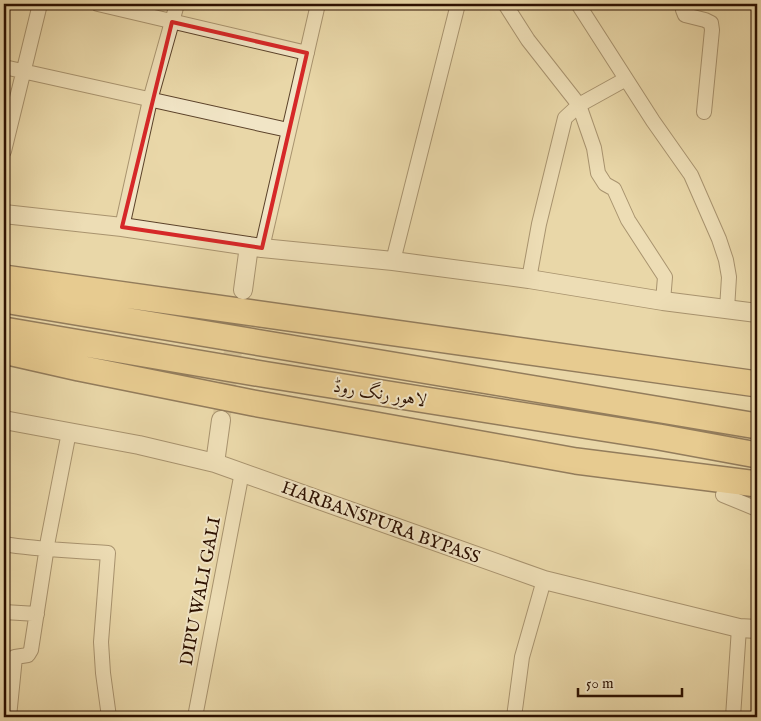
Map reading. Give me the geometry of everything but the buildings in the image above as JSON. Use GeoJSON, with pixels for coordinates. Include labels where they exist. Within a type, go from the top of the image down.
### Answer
{"type":"FeatureCollection","features":[{"type":"Feature","properties":{"kind":"highway"},"geometry":{"type":"LineString","coordinates":[[4,278],[757,384]]}},
{"type":"Feature","properties":{"kind":"highway","name":"لاہور رنگ روڈ"},"geometry":{"type":"LineString","coordinates":[[4,300],[757,426]]}},
{"type":"Feature","properties":{"kind":"highway","name":"لاہور رنگ روڈ"},"geometry":{"type":"LineString","coordinates":[[4,330],[268,375],[659,437],[757,455]]}},
{"type":"Feature","properties":{"kind":"highway"},"geometry":{"type":"LineString","coordinates":[[4,350],[79,368],[254,403],[576,461],[757,502]]}},
{"type":"Feature","properties":{"kind":"highway"},"geometry":{"type":"LineString","coordinates":[[628,365],[757,396]]}},
{"type":"Feature","properties":{"kind":"highway"},"geometry":{"type":"LineString","coordinates":[[576,461],[757,484]]}},
{"type":"Feature","properties":{"kind":"street"},"geometry":{"type":"LineString","coordinates":[[4,151],[40,4]]}},
{"type":"Feature","properties":{"kind":"street"},"geometry":{"type":"LineString","coordinates":[[98,4],[307,53]]}},
{"type":"Feature","properties":{"kind":"street"},"geometry":{"type":"LineString","coordinates":[[122,226],[150,100],[177,4]]}},
{"type":"Feature","properties":{"kind":"street"},"geometry":{"type":"LineString","coordinates":[[243,290],[288,130],[318,4]]}},
{"type":"Feature","properties":{"kind":"street"},"geometry":{"type":"LineString","coordinates":[[392,261],[458,4]]}},
{"type":"Feature","properties":{"kind":"street"},"geometry":{"type":"LineString","coordinates":[[505,4],[528,40],[579,105],[594,148],[598,173],[605,184],[614,189],[628,220],[665,278],[663,300]]}},
{"type":"Feature","properties":{"kind":"street"},"geometry":{"type":"LineString","coordinates":[[578,4],[652,121],[691,175],[719,239],[726,260],[729,277],[727,309]]}},
{"type":"Feature","properties":{"kind":"street"},"geometry":{"type":"LineString","coordinates":[[684,4],[683,10],[685,15],[711,23],[712,30],[704,112]]}},
{"type":"Feature","properties":{"kind":"street"},"geometry":{"type":"LineString","coordinates":[[4,67],[288,130]]}},
{"type":"Feature","properties":{"kind":"street"},"geometry":{"type":"LineString","coordinates":[[528,279],[539,224],[565,118],[579,105],[626,79]]}},
{"type":"Feature","properties":{"kind":"street"},"geometry":{"type":"LineString","coordinates":[[4,214],[122,226],[255,247],[392,261],[757,313]]}},
{"type":"Feature","properties":{"kind":"street","name":"HARBANSPURA BYPASS"},"geometry":{"type":"LineString","coordinates":[[4,420],[139,445],[215,463],[544,580],[739,628],[757,629]]}},
{"type":"Feature","properties":{"kind":"street"},"geometry":{"type":"LineString","coordinates":[[215,463],[221,420]]}},
{"type":"Feature","properties":{"kind":"street"},"geometry":{"type":"LineString","coordinates":[[9,717],[8,685],[15,657],[28,655],[31,650],[47,548],[69,432]]}},
{"type":"Feature","properties":{"kind":"street","name":"DIPU WALI GALI"},"geometry":{"type":"LineString","coordinates":[[195,717],[242,472]]}},
{"type":"Feature","properties":{"kind":"street"},"geometry":{"type":"LineString","coordinates":[[723,495],[757,509]]}},
{"type":"Feature","properties":{"kind":"street"},"geometry":{"type":"LineString","coordinates":[[4,544],[30,548],[108,553],[101,642],[102,673],[109,717]]}},
{"type":"Feature","properties":{"kind":"street"},"geometry":{"type":"LineString","coordinates":[[514,717],[522,657],[544,580]]}},
{"type":"Feature","properties":{"kind":"street"},"geometry":{"type":"LineString","coordinates":[[4,612],[37,614]]}},
{"type":"Feature","properties":{"kind":"street"},"geometry":{"type":"LineString","coordinates":[[733,717],[739,628]]}},
{"type":"Feature","properties":{"kind":"highlighted area"},"geometry":{"type":"Polygon","coordinates":[[[172,22],[307,53],[262,248],[122,227],[172,22]]]}},
{"type":"Feature","properties":{"kind":"tunnel"},"geometry":{"type":"LineString","coordinates":[[221,420],[242,300]]}}]}
